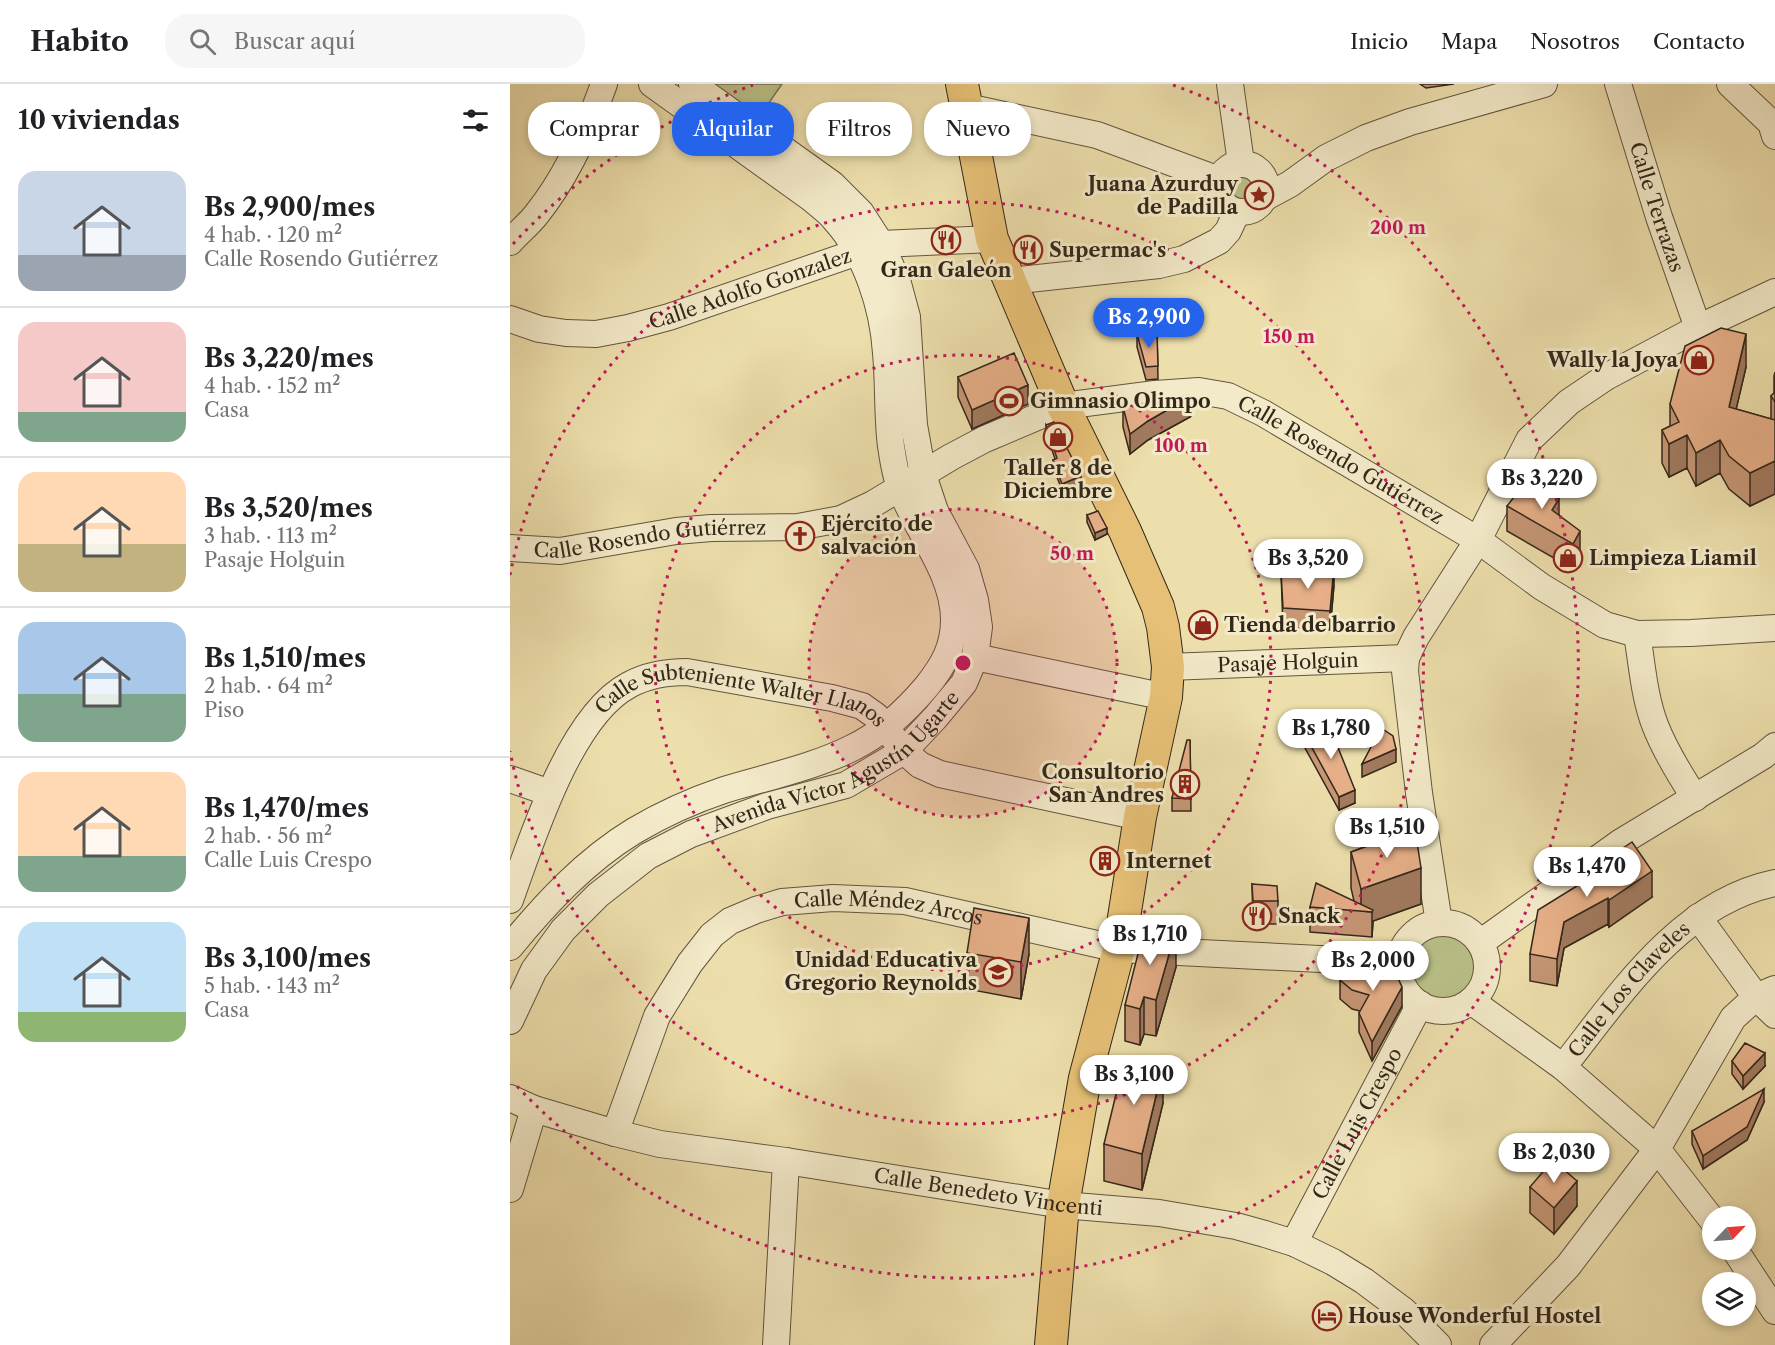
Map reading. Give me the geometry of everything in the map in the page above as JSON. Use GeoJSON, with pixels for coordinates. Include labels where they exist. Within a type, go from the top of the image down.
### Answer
{"type":"FeatureCollection","features":[{"type":"Feature","properties":{"kind":"main road"},"geometry":{"type":"LineString","coordinates":[[965,96],[992,239],[1063,406],[1125,531],[1158,607],[1163,627],[1167,682],[1140,817],[1119,949],[1085,1078],[1063,1205],[1051,1345]]}},
{"type":"Feature","properties":{"kind":"street"},"geometry":{"type":"LineString","coordinates":[[510,242],[536,215],[572,159],[593,116],[604,84]]}},
{"type":"Feature","properties":{"kind":"street","name":"Avenida Víctor Agustín Ugarte"},"geometry":{"type":"LineString","coordinates":[[510,1021],[534,970],[563,930],[598,895],[648,856],[691,834],[767,806],[846,785],[904,751],[964,683],[975,657],[979,627],[975,600],[966,569],[935,511],[923,476],[914,425],[907,317],[897,280],[869,248],[812,199],[652,84]]}},
{"type":"Feature","properties":{"kind":"street","name":"Avenida Víctor Agustín Ugarte"},"geometry":{"type":"LineString","coordinates":[[510,947],[559,891],[592,861],[635,831],[677,809],[720,791],[813,764],[852,748],[885,728],[918,696],[947,657],[954,623],[953,603],[941,570],[900,489],[894,470],[886,351],[861,213],[832,184],[692,84]]}},
{"type":"Feature","properties":{"kind":"street"},"geometry":{"type":"LineString","coordinates":[[1230,84],[1240,163]]}},
{"type":"Feature","properties":{"kind":"street"},"geometry":{"type":"LineString","coordinates":[[1264,198],[1266,184],[1260,171],[1248,164],[1240,163],[1227,168],[1219,180],[1219,196],[1223,204],[1237,212],[1250,212],[1264,198],[1290,184],[1326,158],[1366,138],[1410,122],[1544,84]]}},
{"type":"Feature","properties":{"kind":"street","name":"Calle Terrazas"},"geometry":{"type":"LineString","coordinates":[[1618,84],[1659,217],[1698,328]]}},
{"type":"Feature","properties":{"kind":"street"},"geometry":{"type":"LineString","coordinates":[[1731,84],[1771,123],[1775,136]]}},
{"type":"Feature","properties":{"kind":"street"},"geometry":{"type":"LineString","coordinates":[[965,96],[1097,135],[1219,180]]}},
{"type":"Feature","properties":{"kind":"street"},"geometry":{"type":"LineString","coordinates":[[1010,281],[1158,265],[1185,259],[1219,241],[1228,231],[1237,212]]}},
{"type":"Feature","properties":{"kind":"street","name":"Calle Adolfo Gonzalez"},"geometry":{"type":"LineString","coordinates":[[510,319],[539,329],[596,334],[628,328],[669,316],[869,248],[992,239]]}},
{"type":"Feature","properties":{"kind":"street"},"geometry":{"type":"LineString","coordinates":[[1439,923],[1419,793],[1405,671],[1406,658],[1416,637],[1478,540],[1529,440],[1569,402],[1606,377],[1698,328],[1775,292]]}},
{"type":"Feature","properties":{"kind":"street","name":"Calle Rosendo Gutiérrez"},"geometry":{"type":"LineString","coordinates":[[510,548],[560,550],[675,531],[711,528],[798,527],[841,519],[873,504],[923,476],[951,457],[986,439],[1063,406],[1155,394],[1199,391],[1228,396],[1263,413],[1478,540],[1542,587],[1584,615],[1605,625],[1637,634],[1775,628]]}},
{"type":"Feature","properties":{"kind":"street"},"geometry":{"type":"LineString","coordinates":[[1637,634],[1648,702],[1655,725],[1677,769],[1695,798]]}},
{"type":"Feature","properties":{"kind":"street","name":"Pasaje Holguin"},"geometry":{"type":"LineString","coordinates":[[975,657],[1167,682],[1406,658]]}},
{"type":"Feature","properties":{"kind":"street","name":"Calle Subteniente Walter Llanos"},"geometry":{"type":"LineString","coordinates":[[510,900],[550,793],[573,750],[601,708],[627,686],[656,675],[687,672],[832,698],[862,706],[876,716],[904,751],[920,765],[940,774],[1140,817]]}},
{"type":"Feature","properties":{"kind":"street"},"geometry":{"type":"LineString","coordinates":[[1480,943],[1621,842],[1763,756],[1775,746]]}},
{"type":"Feature","properties":{"kind":"street"},"geometry":{"type":"LineString","coordinates":[[510,779],[550,793]]}},
{"type":"Feature","properties":{"kind":"street","name":"Calle Los Claveles"},"geometry":{"type":"LineString","coordinates":[[1563,1067],[1655,953],[1698,917],[1731,899],[1775,883]]}},
{"type":"Feature","properties":{"kind":"street","name":"Calle Méndez Arcos"},"geometry":{"type":"LineString","coordinates":[[615,1133],[657,1016],[685,971],[712,935],[730,921],[782,902],[833,898],[906,901],[1119,949],[1400,963]]}},
{"type":"Feature","properties":{"kind":"street","name":"Calle Los Claveles"},"geometry":{"type":"LineString","coordinates":[[1698,917],[1765,993],[1775,1014]]}},
{"type":"Feature","properties":{"kind":"street"},"geometry":{"type":"LineString","coordinates":[[1439,923],[1463,927],[1480,943],[1486,955],[1487,974],[1480,992],[1471,1001],[1451,1011],[1440,1011],[1420,1004],[1404,986],[1400,975],[1402,951],[1413,936],[1427,926],[1439,923]]}},
{"type":"Feature","properties":{"kind":"street"},"geometry":{"type":"LineString","coordinates":[[1493,1345],[1568,1266],[1658,1149],[1732,1018],[1765,993]]}},
{"type":"Feature","properties":{"kind":"street"},"geometry":{"type":"LineString","coordinates":[[1471,1001],[1563,1067],[1658,1149],[1702,1207]]}},
{"type":"Feature","properties":{"kind":"street","name":"Calle Luis Crespo"},"geometry":{"type":"LineString","coordinates":[[1294,1243],[1420,1004]]}},
{"type":"Feature","properties":{"kind":"street","name":"Calle Benedeto Vincenti"},"geometry":{"type":"LineString","coordinates":[[510,1098],[534,1109],[660,1144],[786,1161],[1063,1205],[1160,1213],[1236,1226],[1294,1243],[1333,1262],[1364,1281],[1404,1311],[1438,1345]]}},
{"type":"Feature","properties":{"kind":"street"},"geometry":{"type":"LineString","coordinates":[[510,1189],[534,1109]]}},
{"type":"Feature","properties":{"kind":"street"},"geometry":{"type":"LineString","coordinates":[[776,1345],[786,1161]]}},
{"type":"Feature","properties":{"kind":"street"},"geometry":{"type":"LineString","coordinates":[[1742,1260],[1775,1311]]}},
{"type":"Feature","properties":{"kind":"green space"},"geometry":{"type":"Polygon","coordinates":[[[712,84],[782,84],[769,102],[738,102],[712,84]]]}},
{"type":"Feature","properties":{"kind":"green space"},"geometry":{"type":"Polygon","coordinates":[[[1241,170],[1254,175],[1259,188],[1254,201],[1241,206],[1228,201],[1223,188],[1228,175],[1241,170]]]}},
{"type":"Feature","properties":{"kind":"green space"},"geometry":{"type":"Polygon","coordinates":[[[1444,934],[1457,937],[1467,944],[1474,954],[1477,967],[1474,980],[1467,990],[1457,997],[1444,1000],[1431,997],[1421,990],[1414,980],[1411,967],[1414,954],[1421,944],[1431,937],[1444,934]]]}},
{"type":"Feature","properties":{"kind":"building"},"geometry":{"type":"Polygon","coordinates":[[[1721,328],[1746,334],[1729,407],[1775,420],[1775,461],[1750,473],[1729,456],[1720,440],[1696,453],[1687,435],[1669,444],[1662,430],[1679,422],[1670,404],[1685,346],[1721,328]]]}},
{"type":"Feature","properties":{"kind":"building"},"geometry":{"type":"Polygon","coordinates":[[[1157,333],[1158,366],[1146,367],[1137,334],[1157,333]]]}},
{"type":"Feature","properties":{"kind":"building"},"geometry":{"type":"Polygon","coordinates":[[[1014,353],[1028,385],[972,410],[958,377],[1014,353]]]}},
{"type":"Feature","properties":{"kind":"building"},"geometry":{"type":"Polygon","coordinates":[[[1189,395],[1190,397],[1130,434],[1123,407],[1189,395]]]}},
{"type":"Feature","properties":{"kind":"building"},"geometry":{"type":"Polygon","coordinates":[[[1054,422],[1081,476],[1062,484],[1053,460],[1057,458],[1046,425],[1054,422]]]}},
{"type":"Feature","properties":{"kind":"building"},"geometry":{"type":"Polygon","coordinates":[[[1529,478],[1559,499],[1552,510],[1580,531],[1573,544],[1507,506],[1529,478]]]}},
{"type":"Feature","properties":{"kind":"building"},"geometry":{"type":"Polygon","coordinates":[[[1098,511],[1107,528],[1095,533],[1087,515],[1098,511]]]}},
{"type":"Feature","properties":{"kind":"building"},"geometry":{"type":"Polygon","coordinates":[[[1334,566],[1330,611],[1283,608],[1281,572],[1308,575],[1334,566]]]}},
{"type":"Feature","properties":{"kind":"building"},"geometry":{"type":"Polygon","coordinates":[[[1329,725],[1355,790],[1339,797],[1305,735],[1329,725]]]}},
{"type":"Feature","properties":{"kind":"building"},"geometry":{"type":"Polygon","coordinates":[[[1381,728],[1393,736],[1396,749],[1362,764],[1381,728]]]}},
{"type":"Feature","properties":{"kind":"building"},"geometry":{"type":"Polygon","coordinates":[[[1187,740],[1190,740],[1191,799],[1172,798],[1187,740]]]}},
{"type":"Feature","properties":{"kind":"building"},"geometry":{"type":"Polygon","coordinates":[[[1379,814],[1385,836],[1365,834],[1361,820],[1379,814]]]}},
{"type":"Feature","properties":{"kind":"building"},"geometry":{"type":"Polygon","coordinates":[[[1415,829],[1421,868],[1361,889],[1351,852],[1415,829]]]}},
{"type":"Feature","properties":{"kind":"building"},"geometry":{"type":"Polygon","coordinates":[[[1632,842],[1652,871],[1609,900],[1608,898],[1564,922],[1557,959],[1530,954],[1538,910],[1593,876],[1589,871],[1632,842]]]}},
{"type":"Feature","properties":{"kind":"building"},"geometry":{"type":"Polygon","coordinates":[[[1316,883],[1373,910],[1372,912],[1310,907],[1316,883]]]}},
{"type":"Feature","properties":{"kind":"building"},"geometry":{"type":"Polygon","coordinates":[[[1252,884],[1277,886],[1278,901],[1253,901],[1252,884]]]}},
{"type":"Feature","properties":{"kind":"building"},"geometry":{"type":"Polygon","coordinates":[[[974,908],[1029,918],[1021,962],[967,953],[974,908]]]}},
{"type":"Feature","properties":{"kind":"building"},"geometry":{"type":"Polygon","coordinates":[[[1150,929],[1176,930],[1156,1000],[1144,997],[1140,1009],[1125,1005],[1143,934],[1150,929]]]}},
{"type":"Feature","properties":{"kind":"building"},"geometry":{"type":"Polygon","coordinates":[[[1381,964],[1394,969],[1402,987],[1372,1042],[1359,1013],[1369,995],[1352,990],[1340,980],[1341,965],[1381,964]]]}},
{"type":"Feature","properties":{"kind":"building"},"geometry":{"type":"Polygon","coordinates":[[[1745,1043],[1765,1053],[1743,1076],[1732,1061],[1745,1043]]]}},
{"type":"Feature","properties":{"kind":"building"},"geometry":{"type":"Polygon","coordinates":[[[1125,1057],[1163,1067],[1142,1154],[1104,1144],[1125,1057]]]}},
{"type":"Feature","properties":{"kind":"building"},"geometry":{"type":"Polygon","coordinates":[[[1764,1089],[1747,1127],[1703,1156],[1692,1131],[1764,1089]]]}},
{"type":"Feature","properties":{"kind":"building"},"geometry":{"type":"Polygon","coordinates":[[[1553,1160],[1577,1181],[1554,1208],[1530,1187],[1553,1160]]]}},
{"type":"Feature","properties":{"kind":"place","name":"Juana Azurduy de Padilla"},"geometry":{"type":"Point","coordinates":[1259,195]}},
{"type":"Feature","properties":{"kind":"place","name":"Gran Galeón"},"geometry":{"type":"Point","coordinates":[946,240]}},
{"type":"Feature","properties":{"kind":"place","name":"Supermac's"},"geometry":{"type":"Point","coordinates":[1028,250]}},
{"type":"Feature","properties":{"kind":"place","name":"Wally la Joya"},"geometry":{"type":"Point","coordinates":[1699,360]}},
{"type":"Feature","properties":{"kind":"place","name":"Gimnasio Olimpo"},"geometry":{"type":"Point","coordinates":[1009,401]}},
{"type":"Feature","properties":{"kind":"place","name":"Taller 8 de Diciembre"},"geometry":{"type":"Point","coordinates":[1058,437]}},
{"type":"Feature","properties":{"kind":"place","name":"Ejército de salvación"},"geometry":{"type":"Point","coordinates":[800,536]}},
{"type":"Feature","properties":{"kind":"place","name":"Limpieza Liamil"},"geometry":{"type":"Point","coordinates":[1568,558]}},
{"type":"Feature","properties":{"kind":"place","name":"Tienda de barrio"},"geometry":{"type":"Point","coordinates":[1203,625]}},
{"type":"Feature","properties":{"kind":"place","name":"Consultorio San Andres"},"geometry":{"type":"Point","coordinates":[1185,784]}},
{"type":"Feature","properties":{"kind":"place","name":"Internet"},"geometry":{"type":"Point","coordinates":[1105,861]}},
{"type":"Feature","properties":{"kind":"place","name":"Snack"},"geometry":{"type":"Point","coordinates":[1257,916]}},
{"type":"Feature","properties":{"kind":"place","name":"Unidad Educativa Gregorio Reynolds"},"geometry":{"type":"Point","coordinates":[998,972]}},
{"type":"Feature","properties":{"kind":"place","name":"House Wonderful Hostel"},"geometry":{"type":"Point","coordinates":[1327,1316]}}]}
